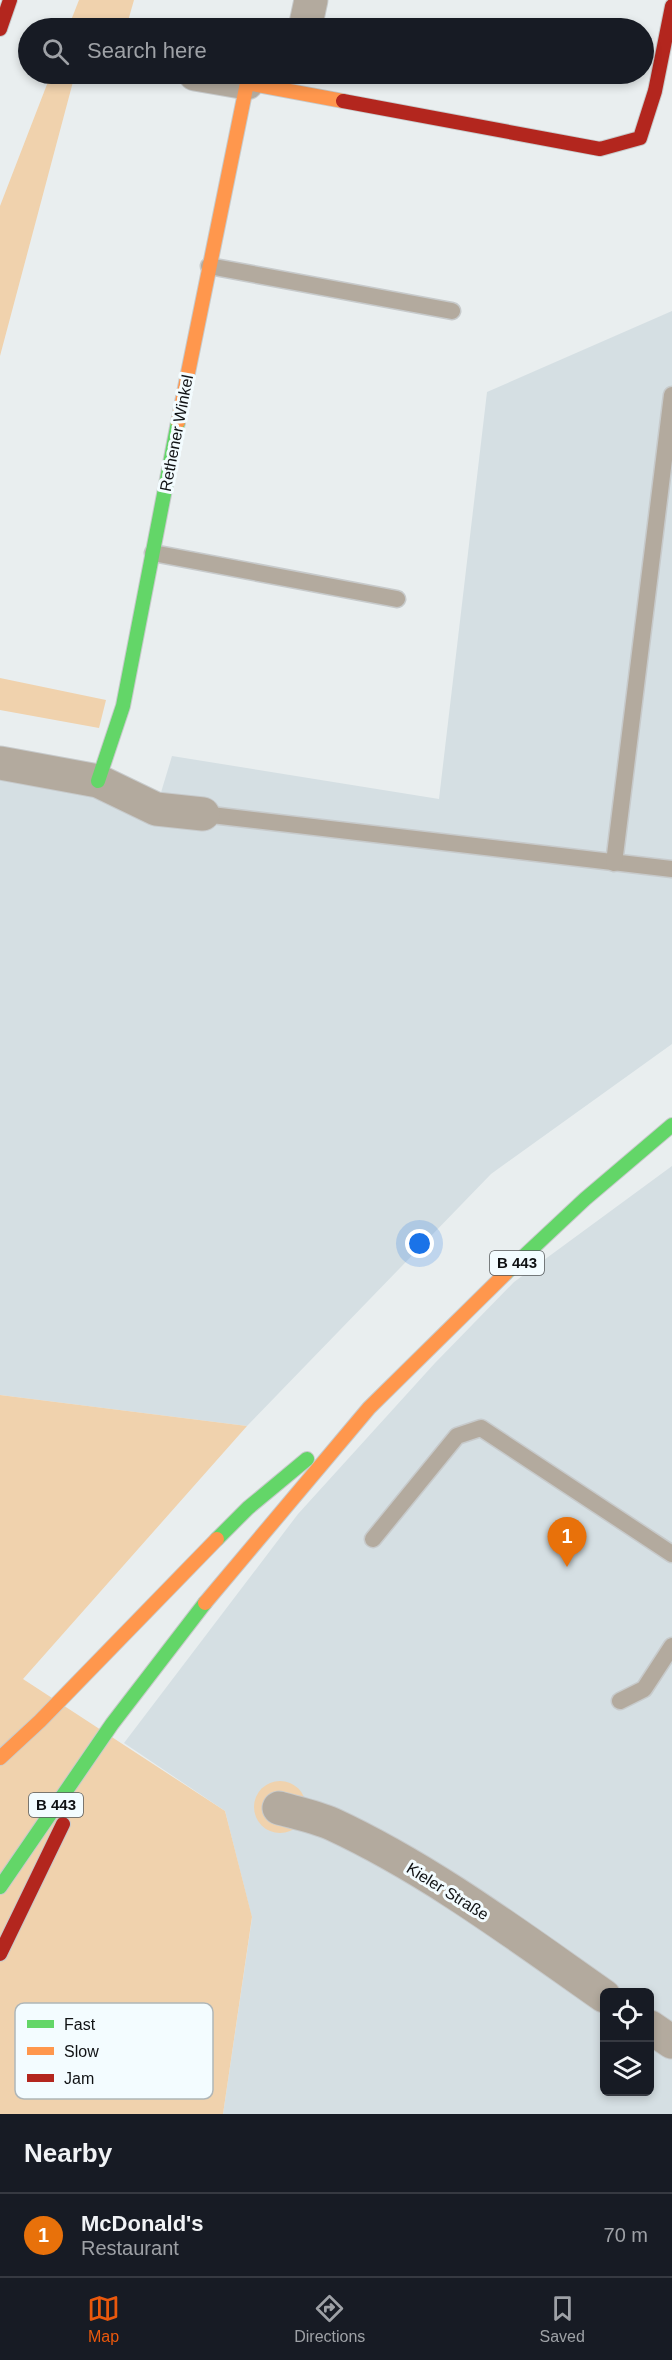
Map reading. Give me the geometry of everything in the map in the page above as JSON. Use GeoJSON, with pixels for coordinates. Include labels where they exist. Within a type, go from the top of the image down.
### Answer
{"type":"FeatureCollection","features":[{"type":"Feature","properties":{"kind":"main road"},"geometry":{"type":"LineString","coordinates":[[0,28],[10,0]]}},
{"type":"Feature","properties":{"kind":"main road"},"geometry":{"type":"LineString","coordinates":[[299,84],[600,149],[640,138],[655,91],[672,6]]}},
{"type":"Feature","properties":{"kind":"main road","name":"Rethener Winkel"},"geometry":{"type":"LineString","coordinates":[[98,781],[123,706],[209,266],[248,84]]}},
{"type":"Feature","properties":{"kind":"main road","name":"B 443"},"geometry":{"type":"LineString","coordinates":[[0,1887],[112,1724],[196,1614],[369,1408],[444,1332],[585,1199],[672,1125]]}},
{"type":"Feature","properties":{"kind":"main road"},"geometry":{"type":"LineString","coordinates":[[0,1758],[40,1721],[248,1508],[369,1408]]}},
{"type":"Feature","properties":{"kind":"main road"},"geometry":{"type":"LineString","coordinates":[[0,1954],[112,1724]]}},
{"type":"Feature","properties":{"kind":"street"},"geometry":{"type":"LineString","coordinates":[[307,18],[311,0]]}},
{"type":"Feature","properties":{"kind":"street"},"geometry":{"type":"LineString","coordinates":[[0,763],[98,781],[156,809],[203,814]]}},
{"type":"Feature","properties":{"kind":"street","name":"Kieler Straße"},"geometry":{"type":"LineString","coordinates":[[279,1808],[330,1823],[390,1854],[484,1912],[600,1993]]}},
{"type":"Feature","properties":{"kind":"street"},"geometry":{"type":"LineString","coordinates":[[654,2030],[672,2042]]}},
{"type":"Feature","properties":{"kind":"lane"},"geometry":{"type":"LineString","coordinates":[[209,266],[452,311]]}},
{"type":"Feature","properties":{"kind":"lane"},"geometry":{"type":"LineString","coordinates":[[614,863],[672,395]]}},
{"type":"Feature","properties":{"kind":"lane"},"geometry":{"type":"LineString","coordinates":[[153,553],[397,599]]}},
{"type":"Feature","properties":{"kind":"lane"},"geometry":{"type":"LineString","coordinates":[[203,814],[672,869]]}},
{"type":"Feature","properties":{"kind":"lane"},"geometry":{"type":"LineString","coordinates":[[373,1539],[457,1437],[481,1428],[672,1554]]}},
{"type":"Feature","properties":{"kind":"lane"},"geometry":{"type":"LineString","coordinates":[[620,1701],[644,1689],[672,1646]]}},
{"type":"Feature","properties":{"kind":"shaded area"},"geometry":{"type":"Polygon","coordinates":[[[79,0],[134,0],[129,18],[72,18],[79,0]]]}},
{"type":"Feature","properties":{"kind":"shaded area"},"geometry":{"type":"Polygon","coordinates":[[[47,84],[72,84],[0,356],[0,206],[47,84]]]}},
{"type":"Feature","properties":{"kind":"shaded area"},"geometry":{"type":"Polygon","coordinates":[[[672,311],[672,1044],[491,1174],[247,1426],[0,1395],[0,763],[156,809],[172,756],[439,799],[487,392],[672,311]]]}},
{"type":"Feature","properties":{"kind":"shaded area"},"geometry":{"type":"Polygon","coordinates":[[[0,678],[106,700],[99,728],[0,710],[0,678]]]}},
{"type":"Feature","properties":{"kind":"shaded area"},"geometry":{"type":"Polygon","coordinates":[[[672,1166],[672,2114],[223,2114],[252,1918],[225,1811],[124,1743],[298,1514],[435,1363],[514,1282],[672,1166]]]}},
{"type":"Feature","properties":{"kind":"shaded area"},"geometry":{"type":"Polygon","coordinates":[[[0,1395],[247,1426],[23,1679],[225,1811],[252,1917],[223,2114],[0,2114],[0,1395]]]}},
{"type":"Feature","properties":{"kind":"shaded area"},"geometry":{"type":"Polygon","coordinates":[[[275,1781],[285,1781],[299,1788],[306,1807],[299,1826],[285,1833],[275,1833],[265,1829],[258,1822],[254,1812],[254,1802],[258,1792],[265,1785],[275,1781]]]}},
{"type":"Feature","properties":{"kind":"traffic: fast"},"geometry":{"type":"LineString","coordinates":[[98,781],[123,706],[178,422]]}},
{"type":"Feature","properties":{"kind":"traffic: fast"},"geometry":{"type":"LineString","coordinates":[[506,1273],[585,1199],[672,1125]]}},
{"type":"Feature","properties":{"kind":"traffic: fast"},"geometry":{"type":"LineString","coordinates":[[217,1539],[248,1508],[307,1459]]}},
{"type":"Feature","properties":{"kind":"traffic: fast"},"geometry":{"type":"LineString","coordinates":[[0,1887],[112,1724],[205,1603]]}},
{"type":"Feature","properties":{"kind":"traffic: slow"},"geometry":{"type":"LineString","coordinates":[[178,422],[247,84]]}},
{"type":"Feature","properties":{"kind":"traffic: slow"},"geometry":{"type":"LineString","coordinates":[[252,84],[343,101]]}},
{"type":"Feature","properties":{"kind":"traffic: slow"},"geometry":{"type":"LineString","coordinates":[[205,1603],[369,1408],[506,1273]]}},
{"type":"Feature","properties":{"kind":"traffic: slow"},"geometry":{"type":"LineString","coordinates":[[0,1758],[40,1721],[217,1539]]}},
{"type":"Feature","properties":{"kind":"traffic: jam"},"geometry":{"type":"LineString","coordinates":[[0,29],[10,0]]}},
{"type":"Feature","properties":{"kind":"traffic: jam"},"geometry":{"type":"LineString","coordinates":[[343,101],[600,149],[640,138],[655,91],[672,6]]}},
{"type":"Feature","properties":{"kind":"traffic: jam"},"geometry":{"type":"LineString","coordinates":[[0,1954],[63,1824]]}},
{"type":"Feature","properties":{"kind":"place","name":"McDonald's"},"geometry":{"type":"Point","coordinates":[567,1567]}}]}
